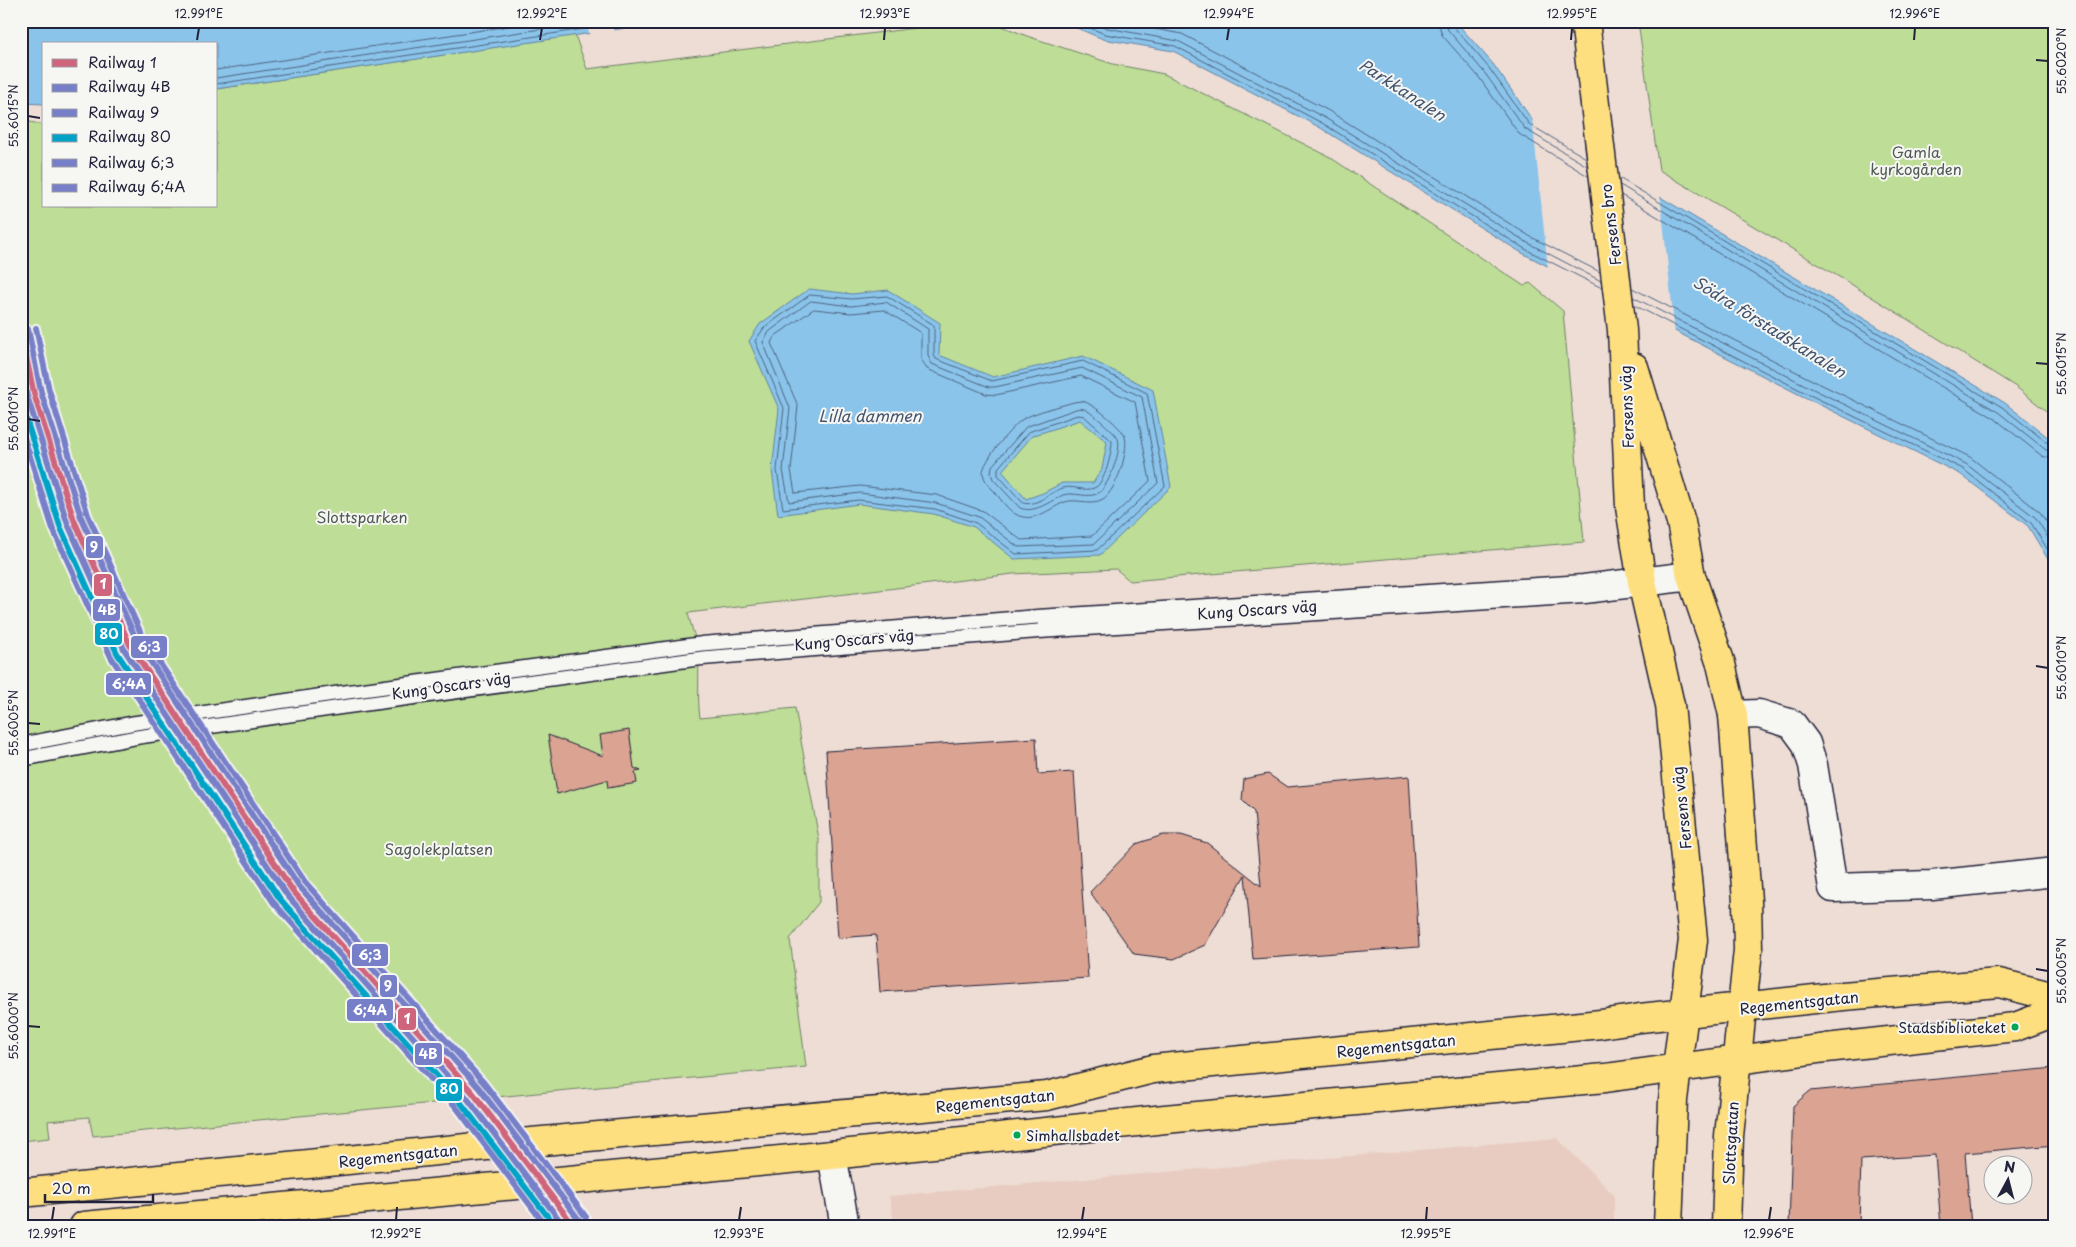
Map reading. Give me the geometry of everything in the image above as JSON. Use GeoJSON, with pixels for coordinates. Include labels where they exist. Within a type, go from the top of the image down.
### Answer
{"type":"FeatureCollection","features":[{"type":"Feature","properties":{"kind":"main road","name":"Fersens bro"},"geometry":{"type":"LineString","coordinates":[[1584,21],[1622,330]]}},
{"type":"Feature","properties":{"kind":"main road","name":"Fersens väg"},"geometry":{"type":"LineString","coordinates":[[1622,330],[1681,522],[1692,576],[1721,664],[1733,716],[1747,901],[1748,950],[1736,1061]]}},
{"type":"Feature","properties":{"kind":"main road","name":"Fersens väg"},"geometry":{"type":"LineString","coordinates":[[1622,330],[1630,507],[1642,582],[1670,705],[1693,940],[1674,1100],[1668,1226]]}},
{"type":"Feature","properties":{"kind":"main road","name":"Regementsgatan"},"geometry":{"type":"LineString","coordinates":[[21,1194],[486,1146],[1047,1096],[1153,1069],[1601,1024],[1844,996],[1999,983],[2055,997]]}},
{"type":"Feature","properties":{"kind":"main road"},"geometry":{"type":"LineString","coordinates":[[84,1226],[832,1156],[1155,1120],[1596,1078],[1826,1048],[2015,1027],[2055,1012]]}},
{"type":"Feature","properties":{"kind":"main road","name":"Slottsgatan"},"geometry":{"type":"LineString","coordinates":[[1726,1226],[1729,1136],[1736,1061]]}},
{"type":"Feature","properties":{"kind":"street","name":"Kung Oscars väg"},"geometry":{"type":"LineString","coordinates":[[21,752],[146,729],[702,651],[1038,624],[1584,589],[1692,576]]}},
{"type":"Feature","properties":{"kind":"street"},"geometry":{"type":"LineString","coordinates":[[1733,716],[1759,714],[1792,724],[1806,743],[1813,765],[1833,888],[1932,885],[2055,872]]}},
{"type":"Feature","properties":{"kind":"street"},"geometry":{"type":"LineString","coordinates":[[832,1156],[845,1226]]}},
{"type":"Feature","properties":{"kind":"shaded area"},"geometry":{"type":"Polygon","coordinates":[[[1557,1138],[1614,1195],[1614,1226],[895,1226],[889,1196],[1557,1138]]]}},
{"type":"Feature","properties":{"kind":"green space","name":"Slottsparken"},"geometry":{"type":"Polygon","coordinates":[[[972,21],[989,21],[1027,36],[1113,64],[1164,74],[1328,156],[1524,286],[1530,283],[1563,311],[1584,542],[1130,581],[1116,569],[1013,574],[688,613],[697,649],[700,718],[795,708],[819,839],[819,902],[790,939],[806,1067],[93,1136],[89,1117],[48,1121],[50,1138],[21,1141],[21,120],[42,125],[42,208],[218,208],[218,89],[575,35],[587,69],[972,21]]]}},
{"type":"Feature","properties":{"kind":"green space","name":"Gamla kyrkogården"},"geometry":{"type":"Polygon","coordinates":[[[1638,21],[2055,21],[2055,418],[2016,387],[1846,281],[1659,170],[1638,21]]]}},
{"type":"Feature","properties":{"kind":"water"},"geometry":{"type":"Polygon","coordinates":[[[21,21],[673,21],[218,89],[218,42],[42,42],[42,104],[21,103],[21,21]]]}},
{"type":"Feature","properties":{"kind":"water"},"geometry":{"type":"Polygon","coordinates":[[[1060,21],[1455,21],[1493,64],[1533,121],[2005,403],[2055,443],[2055,571],[2028,526],[1960,474],[1808,399],[1522,253],[1319,127],[1173,51],[1103,39],[1060,21]]]}},
{"type":"Feature","properties":{"kind":"water","name":"Lilla dammen"},"geometry":{"type":"Polygon","coordinates":[[[809,289],[852,294],[888,290],[940,323],[939,355],[993,377],[1083,356],[1153,390],[1171,487],[1100,555],[1014,559],[974,527],[934,514],[859,504],[778,515],[772,470],[779,409],[749,341],[760,324],[809,289]],[[1080,420],[1032,436],[1002,471],[1026,499],[1062,483],[1093,483],[1102,469],[1107,442],[1080,420]]]}},
{"type":"Feature","properties":{"kind":"pier"},"geometry":{"type":"Polygon","coordinates":[[[586,21],[611,21],[614,32],[590,36],[586,21]]]}},
{"type":"Feature","properties":{"kind":"pier"},"geometry":{"type":"Polygon","coordinates":[[[1532,116],[1534,119],[1660,193],[1675,334],[1548,269],[1532,116]]]}},
{"type":"Feature","properties":{"kind":"building"},"geometry":{"type":"Polygon","coordinates":[[[629,730],[634,768],[641,771],[635,772],[637,783],[608,788],[607,780],[557,794],[548,735],[603,756],[600,735],[629,730]]]}},
{"type":"Feature","properties":{"kind":"building"},"geometry":{"type":"Polygon","coordinates":[[[1036,738],[1038,774],[1074,772],[1088,978],[880,992],[876,935],[838,938],[826,751],[1036,738]]]}},
{"type":"Feature","properties":{"kind":"building"},"geometry":{"type":"Polygon","coordinates":[[[1268,774],[1287,787],[1409,776],[1419,947],[1253,959],[1245,875],[1205,945],[1174,959],[1134,954],[1090,892],[1136,844],[1163,835],[1181,835],[1207,843],[1261,886],[1254,812],[1242,800],[1244,779],[1268,774]]]}},
{"type":"Feature","properties":{"kind":"building"},"geometry":{"type":"Polygon","coordinates":[[[2055,1068],[2055,1145],[1965,1153],[1971,1226],[1941,1226],[1935,1155],[1861,1160],[1859,1226],[1789,1226],[1793,1106],[1810,1091],[2055,1068]]]}},
{"type":"Feature","properties":{"kind":"tram line"},"geometry":{"type":"LineString","coordinates":[[21,752],[136,730],[702,651],[1038,624]]}},
{"type":"Feature","properties":{"kind":"rail line","name":"6;3"},"geometry":{"type":"LineString","coordinates":[[36,328],[49,390],[88,515],[143,638],[305,882],[484,1083],[586,1217]]}},
{"type":"Feature","properties":{"kind":"rail line","name":"9"},"geometry":{"type":"LineString","coordinates":[[28,329],[41,392],[81,517],[137,641],[299,886],[479,1088],[580,1221]]}},
{"type":"Feature","properties":{"kind":"rail line","name":"1"},"geometry":{"type":"LineString","coordinates":[[21,332],[34,394],[74,520],[130,645],[293,891],[473,1093],[574,1226]]}},
{"type":"Feature","properties":{"kind":"rail line","name":"4B"},"geometry":{"type":"LineString","coordinates":[[21,369],[27,396],[67,522],[124,649],[287,895],[467,1098],[564,1226]]}},
{"type":"Feature","properties":{"kind":"rail line","name":"80"},"geometry":{"type":"LineString","coordinates":[[21,403],[60,526],[117,653],[280,899],[461,1103],[555,1226]]}},
{"type":"Feature","properties":{"kind":"rail line","name":"6;4A"},"geometry":{"type":"LineString","coordinates":[[21,428],[53,529],[111,657],[274,903],[456,1107],[546,1226]]}},
{"type":"Feature","properties":{"kind":"place","name":"Stadsbiblioteket"},"geometry":{"type":"Point","coordinates":[2015,1027]}},
{"type":"Feature","properties":{"kind":"place","name":"Simhallsbadet"},"geometry":{"type":"Point","coordinates":[1017,1135]}},
{"type":"Feature","properties":{"kind":"water label","name":"Parkkanalen"},"geometry":{"type":"Point","coordinates":[1403,89]}},
{"type":"Feature","properties":{"kind":"water label","name":"Södra förstadskanalen"},"geometry":{"type":"Point","coordinates":[1770,326]}},
{"type":"Feature","properties":{"kind":"park label","name":"Sagolekplatsen"},"geometry":{"type":"Point","coordinates":[439,848]}}]}
